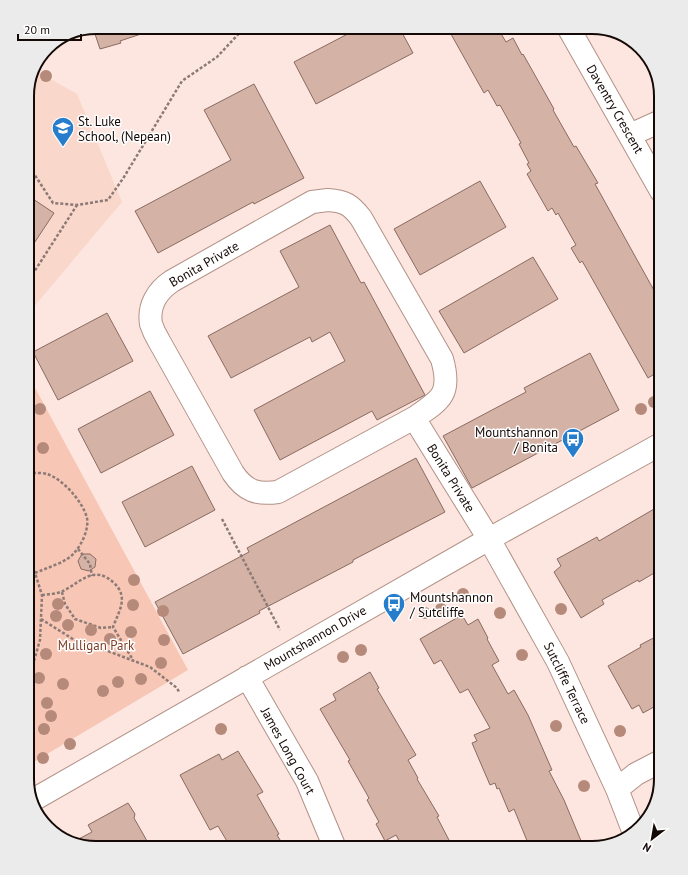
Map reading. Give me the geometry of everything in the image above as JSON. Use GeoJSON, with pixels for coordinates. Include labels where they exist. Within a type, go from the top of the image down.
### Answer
{"type":"FeatureCollection","features":[{"type":"Feature","properties":{"kind":"street","name":"Daventry Crescent"},"geometry":{"type":"LineString","coordinates":[[572,34],[654,178]]}},
{"type":"Feature","properties":{"kind":"street"},"geometry":{"type":"LineString","coordinates":[[630,135],[654,124]]}},
{"type":"Feature","properties":{"kind":"street","name":"Bonita Private"},"geometry":{"type":"LineString","coordinates":[[340,200],[354,208],[361,218],[442,358],[446,373],[446,384],[441,398],[414,418],[278,492],[269,494],[251,491],[239,482],[233,473],[159,341],[152,325],[151,315],[154,301],[162,288],[172,281],[312,202],[340,200]]}},
{"type":"Feature","properties":{"kind":"street","name":"Bonita Private"},"geometry":{"type":"LineString","coordinates":[[414,418],[489,539]]}},
{"type":"Feature","properties":{"kind":"street","name":"Mountshannon Drive"},"geometry":{"type":"LineString","coordinates":[[37,798],[489,539],[654,448]]}},
{"type":"Feature","properties":{"kind":"street","name":"Sutcliffe Terrace"},"geometry":{"type":"LineString","coordinates":[[489,539],[558,662],[617,789],[632,827]]}},
{"type":"Feature","properties":{"kind":"street","name":"James Long Court"},"geometry":{"type":"LineString","coordinates":[[247,678],[307,781],[332,841]]}},
{"type":"Feature","properties":{"kind":"street"},"geometry":{"type":"LineString","coordinates":[[617,789],[636,774],[654,765]]}},
{"type":"Feature","properties":{"kind":"path"},"geometry":{"type":"LineString","coordinates":[[34,174],[52,203],[77,205],[108,200],[124,177],[182,81],[217,57],[238,34]]}},
{"type":"Feature","properties":{"kind":"path"},"geometry":{"type":"LineString","coordinates":[[34,272],[77,205]]}},
{"type":"Feature","properties":{"kind":"path"},"geometry":{"type":"LineString","coordinates":[[34,472],[47,474],[65,484],[79,501],[87,519],[84,539],[74,554],[56,564],[35,572],[42,594],[40,640],[34,661]]}},
{"type":"Feature","properties":{"kind":"path"},"geometry":{"type":"LineString","coordinates":[[222,519],[280,630]]}},
{"type":"Feature","properties":{"kind":"path"},"geometry":{"type":"LineString","coordinates":[[78,549],[90,564],[92,576]]}},
{"type":"Feature","properties":{"kind":"path"},"geometry":{"type":"LineString","coordinates":[[42,594],[62,592],[83,578],[92,576],[107,576],[120,588],[123,600],[113,627]]}},
{"type":"Feature","properties":{"kind":"path"},"geometry":{"type":"LineString","coordinates":[[62,592],[65,604],[75,619],[101,628],[113,627]]}},
{"type":"Feature","properties":{"kind":"path"},"geometry":{"type":"LineString","coordinates":[[41,619],[76,641],[97,647],[150,667],[177,688],[191,709]]}},
{"type":"Feature","properties":{"kind":"path"},"geometry":{"type":"LineString","coordinates":[[113,627],[134,661]]}},
{"type":"Feature","properties":{"kind":"shaded area","name":"St. Luke School, (Nepean)"},"geometry":{"type":"Polygon","coordinates":[[[39,72],[77,94],[122,202],[34,307],[34,92],[39,72]]]}},
{"type":"Feature","properties":{"kind":"green space","name":"Mulligan Park"},"geometry":{"type":"Polygon","coordinates":[[[34,386],[188,670],[34,762],[34,386]]]}},
{"type":"Feature","properties":{"kind":"building"},"geometry":{"type":"Polygon","coordinates":[[[95,34],[141,34],[120,41],[121,43],[100,49],[95,34]]]}},
{"type":"Feature","properties":{"kind":"building"},"geometry":{"type":"Polygon","coordinates":[[[348,34],[403,34],[413,53],[316,104],[294,62],[348,34]]]}},
{"type":"Feature","properties":{"kind":"building"},"geometry":{"type":"Polygon","coordinates":[[[451,34],[501,34],[506,42],[513,38],[574,147],[576,146],[598,183],[595,184],[654,290],[654,374],[648,378],[585,266],[582,261],[580,263],[571,248],[576,245],[558,213],[556,215],[552,208],[548,211],[527,174],[531,171],[527,164],[529,163],[519,144],[521,143],[500,105],[497,106],[488,90],[484,93],[451,34]]]}},
{"type":"Feature","properties":{"kind":"building"},"geometry":{"type":"Polygon","coordinates":[[[254,84],[304,178],[254,204],[253,202],[158,253],[135,211],[231,160],[204,110],[254,84]]]}},
{"type":"Feature","properties":{"kind":"building"},"geometry":{"type":"Polygon","coordinates":[[[480,181],[506,227],[420,275],[394,229],[480,181]]]}},
{"type":"Feature","properties":{"kind":"building"},"geometry":{"type":"Polygon","coordinates":[[[34,200],[54,213],[34,243],[34,200]]]}},
{"type":"Feature","properties":{"kind":"building"},"geometry":{"type":"Polygon","coordinates":[[[330,225],[361,283],[364,282],[425,395],[377,420],[372,411],[280,460],[254,410],[345,361],[330,332],[312,342],[310,337],[231,378],[208,336],[299,287],[280,251],[330,225]]]}},
{"type":"Feature","properties":{"kind":"building"},"geometry":{"type":"Polygon","coordinates":[[[533,257],[558,299],[464,353],[439,311],[533,257]]]}},
{"type":"Feature","properties":{"kind":"building"},"geometry":{"type":"Polygon","coordinates":[[[107,313],[133,361],[58,400],[34,351],[107,313]]]}},
{"type":"Feature","properties":{"kind":"building"},"geometry":{"type":"Polygon","coordinates":[[[590,353],[619,410],[472,488],[443,436],[526,392],[524,388],[590,353]]]}},
{"type":"Feature","properties":{"kind":"building"},"geometry":{"type":"Polygon","coordinates":[[[150,391],[174,435],[101,473],[78,429],[150,391]]]}},
{"type":"Feature","properties":{"kind":"building"},"geometry":{"type":"Polygon","coordinates":[[[416,458],[445,512],[353,560],[353,562],[259,611],[260,613],[183,654],[155,602],[249,552],[247,548],[416,458]]]}},
{"type":"Feature","properties":{"kind":"building"},"geometry":{"type":"Polygon","coordinates":[[[192,466],[215,510],[145,547],[122,502],[192,466]]]}},
{"type":"Feature","properties":{"kind":"building"},"geometry":{"type":"Polygon","coordinates":[[[654,509],[654,573],[639,582],[638,580],[602,600],[604,604],[581,618],[554,572],[561,566],[557,559],[597,537],[599,541],[654,509]]]}},
{"type":"Feature","properties":{"kind":"building"},"geometry":{"type":"Polygon","coordinates":[[[82,554],[90,554],[96,559],[95,567],[89,571],[81,569],[78,561],[82,554]]]}},
{"type":"Feature","properties":{"kind":"building"},"geometry":{"type":"Polygon","coordinates":[[[462,615],[468,625],[478,619],[499,661],[492,665],[508,694],[514,690],[528,715],[552,770],[549,771],[564,800],[581,841],[527,841],[514,809],[509,812],[499,788],[497,789],[495,783],[490,785],[472,743],[477,741],[474,735],[490,728],[468,689],[460,693],[441,660],[434,664],[420,639],[462,615]]]}},
{"type":"Feature","properties":{"kind":"building"},"geometry":{"type":"Polygon","coordinates":[[[654,638],[654,707],[643,713],[639,705],[632,709],[608,666],[641,647],[640,645],[654,638]]]}},
{"type":"Feature","properties":{"kind":"building"},"geometry":{"type":"Polygon","coordinates":[[[370,672],[379,688],[377,689],[416,755],[408,760],[418,778],[417,779],[439,816],[437,817],[449,841],[399,841],[396,835],[385,841],[376,824],[379,822],[367,800],[369,798],[348,761],[350,760],[320,709],[336,700],[333,694],[370,672]]]}},
{"type":"Feature","properties":{"kind":"building"},"geometry":{"type":"Polygon","coordinates":[[[238,751],[263,792],[257,795],[279,834],[277,835],[281,841],[227,841],[218,826],[210,830],[180,775],[219,754],[222,760],[238,751]]]}},
{"type":"Feature","properties":{"kind":"building"},"geometry":{"type":"Polygon","coordinates":[[[128,803],[135,814],[134,818],[147,841],[96,841],[79,839],[92,832],[88,825],[128,803]]]}},
{"type":"Feature","properties":{"kind":"place","name":"St. Luke School, (Nepean)"},"geometry":{"type":"Point","coordinates":[63,148]}},
{"type":"Feature","properties":{"kind":"place","name":"Mountshannon / Bonita"},"geometry":{"type":"Point","coordinates":[573,458]}},
{"type":"Feature","properties":{"kind":"place","name":"Mountshannon / Sutcliffe"},"geometry":{"type":"Point","coordinates":[394,624]}}]}
